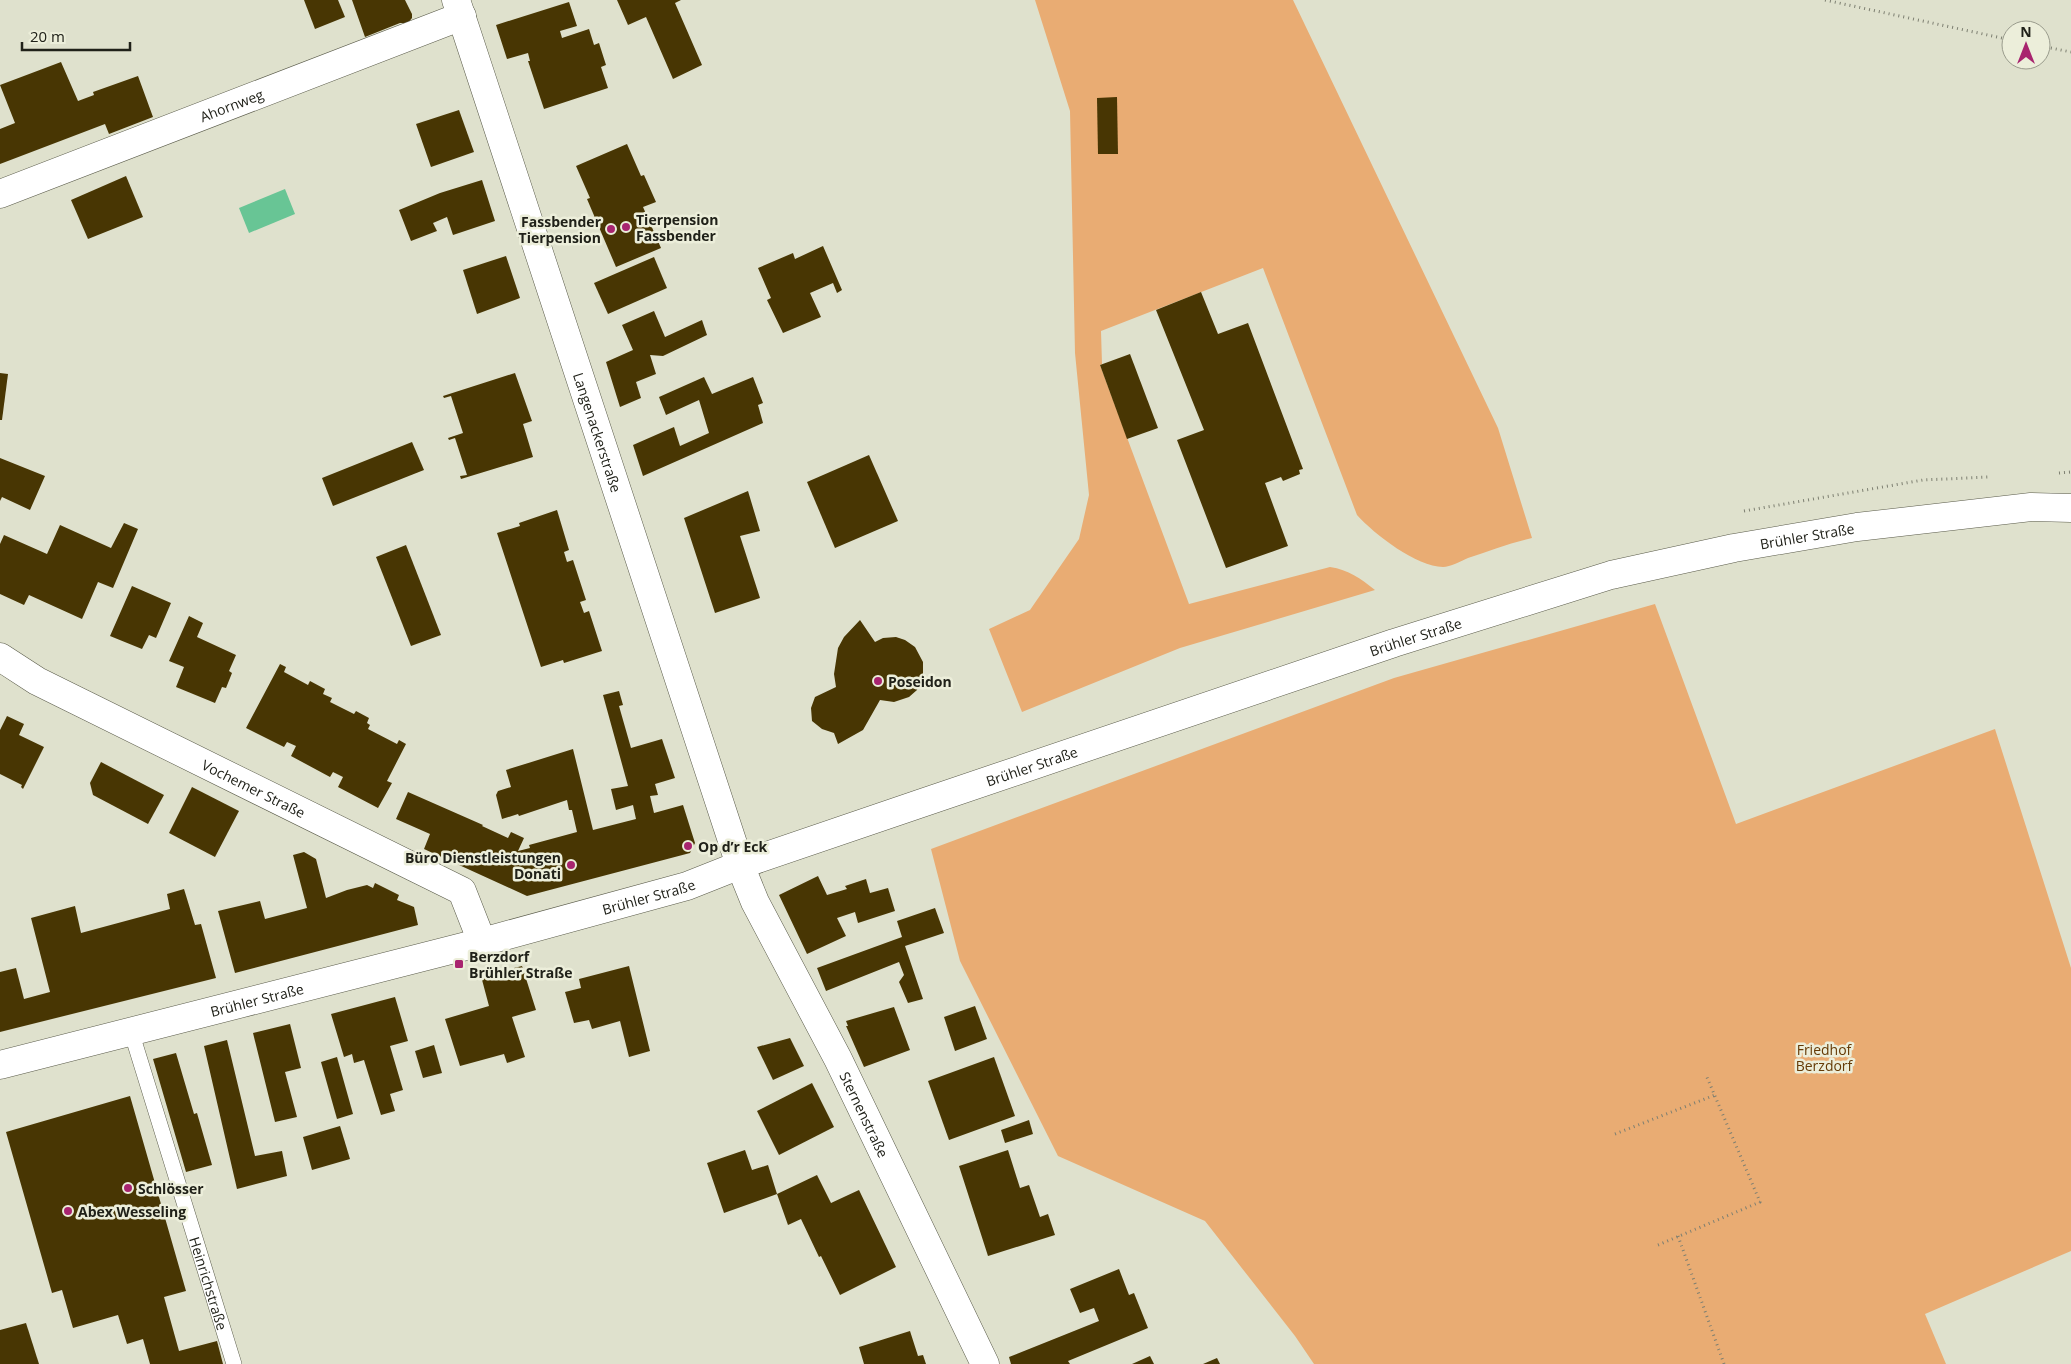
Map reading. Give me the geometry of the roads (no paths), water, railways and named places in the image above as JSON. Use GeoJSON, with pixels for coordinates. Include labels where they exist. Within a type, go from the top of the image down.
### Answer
{"type":"FeatureCollection","features":[{"type":"Feature","properties":{"kind":"street","name":"Ahornweg"},"geometry":{"type":"LineString","coordinates":[[0,194],[459,8]]}},
{"type":"Feature","properties":{"kind":"street","name":"Langenackerstraße"},"geometry":{"type":"LineString","coordinates":[[459,8],[740,865]]}},
{"type":"Feature","properties":{"kind":"street","name":"Brühler Straße"},"geometry":{"type":"LineString","coordinates":[[0,1065],[482,942],[687,886],[740,865],[1394,643],[1611,575],[1734,548],[1857,528],[2031,507],[2071,508]]}},
{"type":"Feature","properties":{"kind":"street","name":"Vochemer Straße"},"geometry":{"type":"LineString","coordinates":[[0,657],[37,680],[462,891],[482,942]]}},
{"type":"Feature","properties":{"kind":"street","name":"Sternenstraße"},"geometry":{"type":"LineString","coordinates":[[740,865],[755,902],[838,1059],[985,1364]]}},
{"type":"Feature","properties":{"kind":"lane","name":"Heinrichstraße"},"geometry":{"type":"LineString","coordinates":[[131,1031],[234,1364]]}},
{"type":"Feature","properties":{"kind":"place","name":"Tierpension Fassbender"},"geometry":{"type":"Point","coordinates":[626,227]}},
{"type":"Feature","properties":{"kind":"place","name":"Fassbender Tierpension"},"geometry":{"type":"Point","coordinates":[611,229]}},
{"type":"Feature","properties":{"kind":"place","name":"Poseidon"},"geometry":{"type":"Point","coordinates":[878,681]}},
{"type":"Feature","properties":{"kind":"place","name":"Op d’r Eck"},"geometry":{"type":"Point","coordinates":[688,846]}},
{"type":"Feature","properties":{"kind":"place","name":"Büro Dienstleistungen Donati"},"geometry":{"type":"Point","coordinates":[571,865]}},
{"type":"Feature","properties":{"kind":"place","name":"Berzdorf Brühler Straße"},"geometry":{"type":"Point","coordinates":[459,964]}},
{"type":"Feature","properties":{"kind":"place","name":"Schlösser"},"geometry":{"type":"Point","coordinates":[128,1188]}},
{"type":"Feature","properties":{"kind":"place","name":"Abex Wesseling"},"geometry":{"type":"Point","coordinates":[68,1211]}},
{"type":"Feature","properties":{"kind":"park label","name":"Friedhof Berzdorf"},"geometry":{"type":"Point","coordinates":[1824,1058]}}]}
